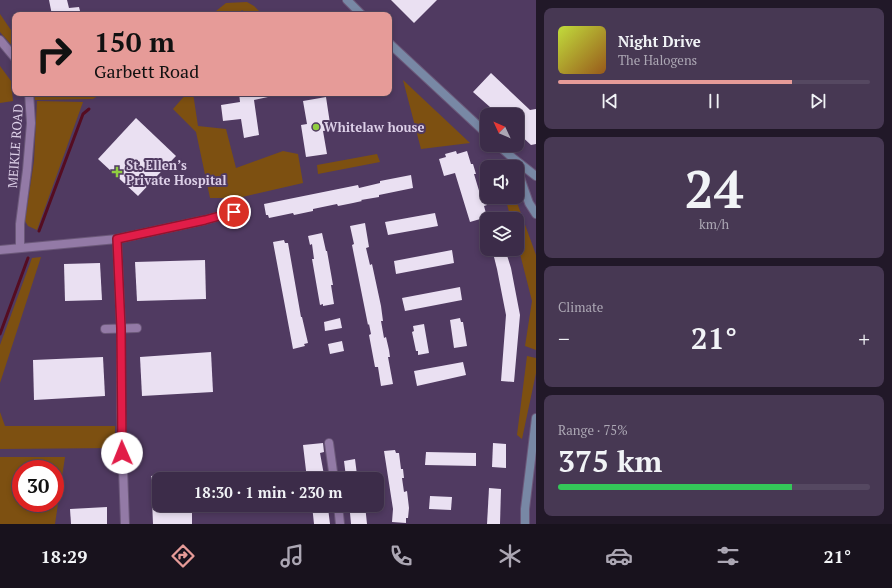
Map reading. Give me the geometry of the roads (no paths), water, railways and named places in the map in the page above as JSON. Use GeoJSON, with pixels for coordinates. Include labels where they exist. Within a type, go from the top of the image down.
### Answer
{"type":"FeatureCollection","features":[{"type":"Feature","properties":{"kind":"street"},"geometry":{"type":"LineString","coordinates":[[347,0],[359,12]]}},
{"type":"Feature","properties":{"kind":"street"},"geometry":{"type":"LineString","coordinates":[[0,40],[12,54]]}},
{"type":"Feature","properties":{"kind":"street"},"geometry":{"type":"LineString","coordinates":[[392,45],[480,127]]}},
{"type":"Feature","properties":{"kind":"street","name":"MEIKLE ROAD"},"geometry":{"type":"LineString","coordinates":[[20,248],[20,224],[31,123],[29,96]]}},
{"type":"Feature","properties":{"kind":"street"},"geometry":{"type":"LineString","coordinates":[[504,152],[512,160]]}},
{"type":"Feature","properties":{"kind":"street"},"geometry":{"type":"LineString","coordinates":[[524,169],[536,176]]}},
{"type":"Feature","properties":{"kind":"street"},"geometry":{"type":"LineString","coordinates":[[524,188],[529,203],[536,214]]}},
{"type":"Feature","properties":{"kind":"street"},"geometry":{"type":"LineString","coordinates":[[0,250],[117,239],[205,220],[234,212]]}},
{"type":"Feature","properties":{"kind":"street"},"geometry":{"type":"LineString","coordinates":[[117,239],[121,328],[125,524]]}},
{"type":"Feature","properties":{"kind":"street"},"geometry":{"type":"LineString","coordinates":[[105,329],[137,328]]}},
{"type":"Feature","properties":{"kind":"street"},"geometry":{"type":"LineString","coordinates":[[525,524],[525,509],[536,418]]}},
{"type":"Feature","properties":{"kind":"street"},"geometry":{"type":"LineString","coordinates":[[329,443],[333,472]]}},
{"type":"Feature","properties":{"kind":"street"},"geometry":{"type":"LineString","coordinates":[[339,512],[340,524]]}},
{"type":"Feature","properties":{"kind":"waterway"},"geometry":{"type":"LineString","coordinates":[[39,231],[83,114],[89,109]]}},
{"type":"Feature","properties":{"kind":"waterway"},"geometry":{"type":"LineString","coordinates":[[0,334],[28,258]]}},
{"type":"Feature","properties":{"kind":"place","name":"Whitelaw house"},"geometry":{"type":"Point","coordinates":[316,127]}},
{"type":"Feature","properties":{"kind":"place","name":"St. Ellen’s Private Hospital"},"geometry":{"type":"Point","coordinates":[117,172]}}]}
